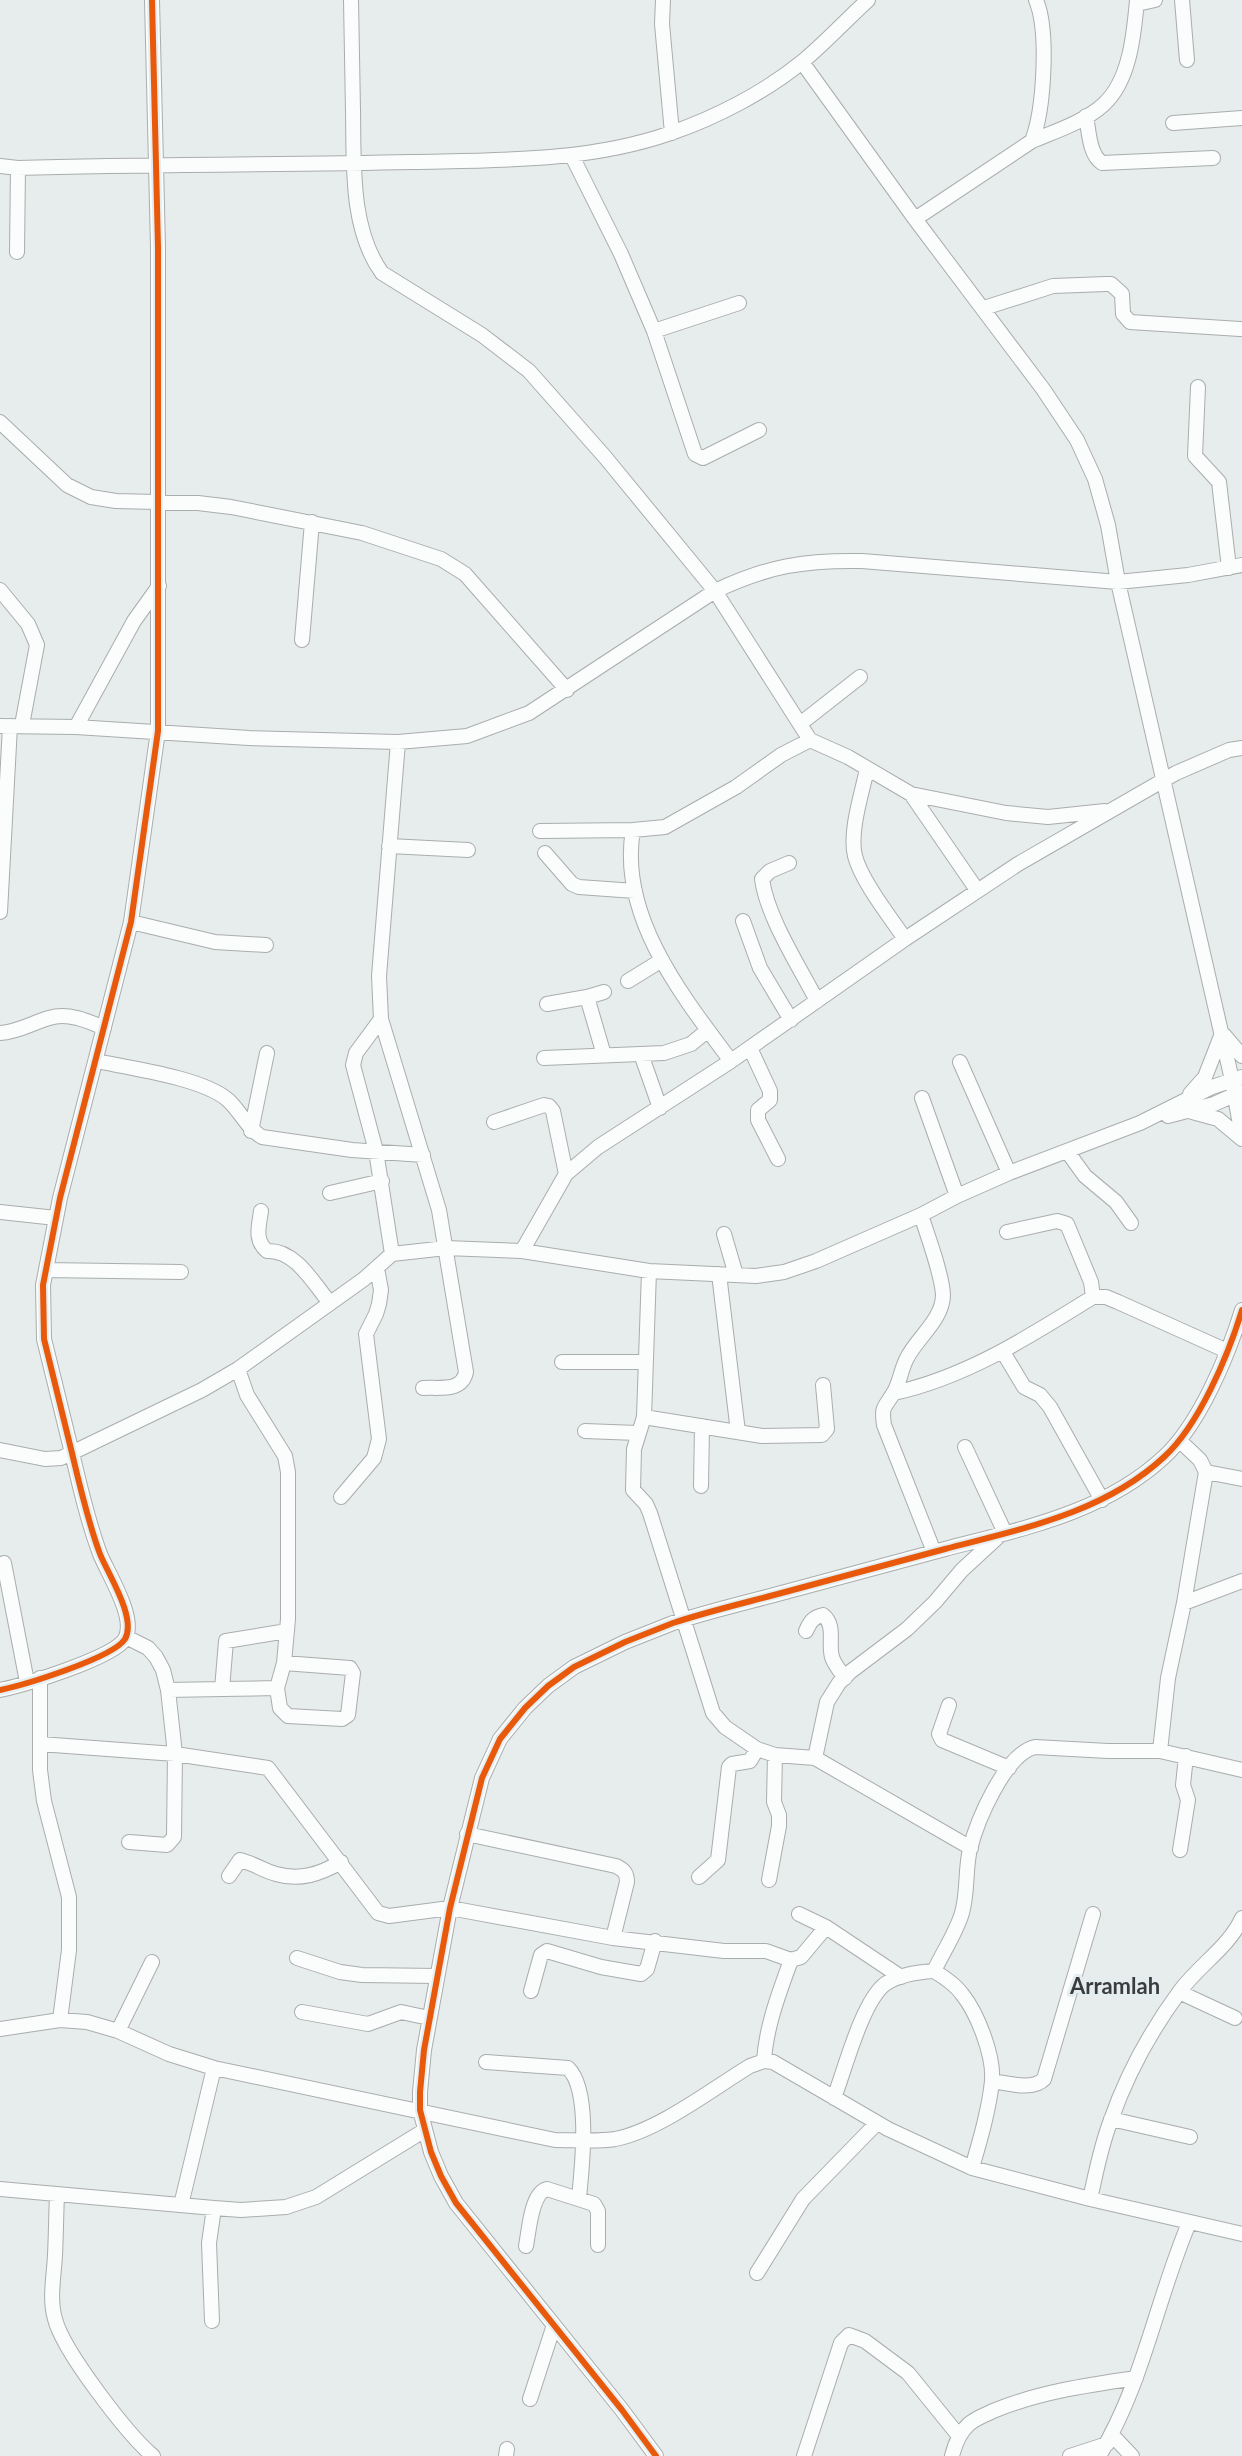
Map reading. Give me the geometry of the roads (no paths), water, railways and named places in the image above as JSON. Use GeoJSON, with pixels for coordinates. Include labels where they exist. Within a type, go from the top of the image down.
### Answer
{"type":"FeatureCollection","features":[{"type":"Feature","properties":{"kind":"street"},"geometry":{"type":"LineString","coordinates":[[0,1690],[34,1680],[117,1647],[126,1637],[127,1620],[123,1604],[100,1554],[83,1498],[44,1339],[42,1312],[46,1270],[56,1218],[131,922],[158,731],[156,648],[160,502],[153,0]]}},
{"type":"Feature","properties":{"kind":"street"},"geometry":{"type":"LineString","coordinates":[[351,0],[354,164],[364,240],[372,259],[382,273],[482,335],[529,371],[605,457],[715,591],[810,740],[848,757],[911,794],[1006,813],[1048,817],[1109,811]]}},
{"type":"Feature","properties":{"kind":"street"},"geometry":{"type":"LineString","coordinates":[[663,0],[662,24],[672,133]]}},
{"type":"Feature","properties":{"kind":"street"},"geometry":{"type":"LineString","coordinates":[[0,166],[18,168],[156,164],[354,164],[522,160],[572,156],[672,133],[753,95],[802,62],[868,0]]}},
{"type":"Feature","properties":{"kind":"street"},"geometry":{"type":"LineString","coordinates":[[1032,141],[1041,108],[1044,58],[1036,0]]}},
{"type":"Feature","properties":{"kind":"street"},"geometry":{"type":"LineString","coordinates":[[915,219],[1032,141],[1086,116],[1102,105],[1114,93],[1119,82],[1130,46],[1137,2],[1155,0]]}},
{"type":"Feature","properties":{"kind":"street"},"geometry":{"type":"LineString","coordinates":[[1182,0],[1187,60]]}},
{"type":"Feature","properties":{"kind":"street"},"geometry":{"type":"LineString","coordinates":[[802,62],[915,219],[1043,388],[1088,459],[1108,525],[1118,582],[1220,1033],[1237,1079],[1242,1137]]}},
{"type":"Feature","properties":{"kind":"street"},"geometry":{"type":"LineString","coordinates":[[1086,116],[1096,159],[1102,163],[1214,158]]}},
{"type":"Feature","properties":{"kind":"street"},"geometry":{"type":"LineString","coordinates":[[1173,123],[1242,118]]}},
{"type":"Feature","properties":{"kind":"street"},"geometry":{"type":"LineString","coordinates":[[572,156],[621,254],[654,331],[695,454],[703,458],[759,430]]}},
{"type":"Feature","properties":{"kind":"street"},"geometry":{"type":"LineString","coordinates":[[17,252],[18,168]]}},
{"type":"Feature","properties":{"kind":"street"},"geometry":{"type":"LineString","coordinates":[[984,308],[1053,286],[1112,284],[1122,294],[1123,314],[1130,322],[1240,329]]}},
{"type":"Feature","properties":{"kind":"street"},"geometry":{"type":"LineString","coordinates":[[654,331],[740,303]]}},
{"type":"Feature","properties":{"kind":"street"},"geometry":{"type":"LineString","coordinates":[[11,726],[158,731],[249,738],[398,742],[444,739],[476,733],[529,713],[715,591],[748,576],[788,565],[821,561],[862,561],[1118,582],[1188,575],[1236,567],[1219,482],[1195,456],[1197,387]]}},
{"type":"Feature","properties":{"kind":"street"},"geometry":{"type":"LineString","coordinates":[[0,422],[44,465],[79,493],[116,501],[231,507],[312,522],[404,545],[441,559],[465,574],[567,690]]}},
{"type":"Feature","properties":{"kind":"street"},"geometry":{"type":"LineString","coordinates":[[302,640],[312,522]]}},
{"type":"Feature","properties":{"kind":"street"},"geometry":{"type":"LineString","coordinates":[[76,727],[135,621],[159,586]]}},
{"type":"Feature","properties":{"kind":"street"},"geometry":{"type":"LineString","coordinates":[[0,590],[28,624],[37,645],[11,726],[4,767],[0,912]]}},
{"type":"Feature","properties":{"kind":"street"},"geometry":{"type":"LineString","coordinates":[[800,724],[860,677]]}},
{"type":"Feature","properties":{"kind":"street"},"geometry":{"type":"LineString","coordinates":[[540,831],[633,830],[665,827],[687,817],[736,787],[781,755],[810,740]]}},
{"type":"Feature","properties":{"kind":"street"},"geometry":{"type":"LineString","coordinates":[[398,742],[379,976],[381,1019],[439,1210],[466,1372],[464,1381],[458,1386],[423,1388]]}},
{"type":"Feature","properties":{"kind":"street"},"geometry":{"type":"LineString","coordinates":[[522,1251],[566,1174],[598,1147],[731,1061],[977,890],[1164,779],[1229,750],[1242,748]]}},
{"type":"Feature","properties":{"kind":"street"},"geometry":{"type":"LineString","coordinates":[[867,769],[855,831],[855,855],[862,871],[905,939]]}},
{"type":"Feature","properties":{"kind":"street"},"geometry":{"type":"LineString","coordinates":[[911,794],[977,890]]}},
{"type":"Feature","properties":{"kind":"street"},"geometry":{"type":"LineString","coordinates":[[633,830],[630,864],[635,891],[651,940],[690,1006],[731,1061]]}},
{"type":"Feature","properties":{"kind":"street"},"geometry":{"type":"LineString","coordinates":[[388,846],[468,850]]}},
{"type":"Feature","properties":{"kind":"street"},"geometry":{"type":"LineString","coordinates":[[545,853],[572,884],[579,887],[635,891]]}},
{"type":"Feature","properties":{"kind":"street"},"geometry":{"type":"LineString","coordinates":[[789,863],[770,871],[762,879],[763,889],[769,906],[817,1001]]}},
{"type":"Feature","properties":{"kind":"street"},"geometry":{"type":"LineString","coordinates":[[742,921],[760,968],[790,1020]]}},
{"type":"Feature","properties":{"kind":"street"},"geometry":{"type":"LineString","coordinates":[[131,922],[215,942],[266,945]]}},
{"type":"Feature","properties":{"kind":"street"},"geometry":{"type":"LineString","coordinates":[[628,981],[662,960]]}},
{"type":"Feature","properties":{"kind":"street"},"geometry":{"type":"LineString","coordinates":[[547,1004],[604,992]]}},
{"type":"Feature","properties":{"kind":"street"},"geometry":{"type":"LineString","coordinates":[[587,997],[604,1055]]}},
{"type":"Feature","properties":{"kind":"street"},"geometry":{"type":"LineString","coordinates":[[0,1033],[10,1032],[51,1017],[69,1016],[104,1028]]}},
{"type":"Feature","properties":{"kind":"street"},"geometry":{"type":"LineString","coordinates":[[381,1019],[356,1053],[353,1065],[376,1151],[392,1254]]}},
{"type":"Feature","properties":{"kind":"street"},"geometry":{"type":"LineString","coordinates":[[544,1058],[664,1053],[691,1044],[708,1030]]}},
{"type":"Feature","properties":{"kind":"street"},"geometry":{"type":"LineString","coordinates":[[1220,1033],[1242,1056]]}},
{"type":"Feature","properties":{"kind":"street"},"geometry":{"type":"LineString","coordinates":[[1183,1108],[1205,1077],[1220,1033]]}},
{"type":"Feature","properties":{"kind":"street"},"geometry":{"type":"LineString","coordinates":[[750,1048],[770,1091],[770,1100],[758,1110],[758,1120],[778,1159]]}},
{"type":"Feature","properties":{"kind":"street"},"geometry":{"type":"LineString","coordinates":[[251,1131],[267,1053]]}},
{"type":"Feature","properties":{"kind":"street"},"geometry":{"type":"LineString","coordinates":[[640,1054],[660,1108]]}},
{"type":"Feature","properties":{"kind":"street"},"geometry":{"type":"LineString","coordinates":[[96,1061],[171,1076],[201,1086],[228,1100],[251,1131],[262,1137],[280,1142],[423,1155]]}},
{"type":"Feature","properties":{"kind":"street"},"geometry":{"type":"LineString","coordinates":[[960,1062],[1009,1173]]}},
{"type":"Feature","properties":{"kind":"street"},"geometry":{"type":"LineString","coordinates":[[1183,1108],[1237,1079]]}},
{"type":"Feature","properties":{"kind":"street"},"geometry":{"type":"LineString","coordinates":[[0,1450],[45,1459],[61,1458],[202,1390],[238,1369],[377,1268],[392,1254],[446,1248],[522,1251],[649,1272],[756,1276],[784,1272],[921,1215],[1009,1173],[1140,1123],[1238,1093]]}},
{"type":"Feature","properties":{"kind":"street"},"geometry":{"type":"LineString","coordinates":[[922,1098],[957,1196]]}},
{"type":"Feature","properties":{"kind":"street"},"geometry":{"type":"LineString","coordinates":[[494,1122],[544,1105],[549,1106],[553,1111],[566,1174]]}},
{"type":"Feature","properties":{"kind":"street"},"geometry":{"type":"LineString","coordinates":[[1183,1108],[1218,1119],[1242,1137]]}},
{"type":"Feature","properties":{"kind":"street"},"geometry":{"type":"LineString","coordinates":[[1067,1151],[1085,1176],[1116,1202],[1131,1222]]}},
{"type":"Feature","properties":{"kind":"street"},"geometry":{"type":"LineString","coordinates":[[330,1192],[382,1181]]}},
{"type":"Feature","properties":{"kind":"street"},"geometry":{"type":"LineString","coordinates":[[261,1211],[258,1233],[263,1248],[267,1251],[276,1250],[289,1256],[330,1303]]}},
{"type":"Feature","properties":{"kind":"street"},"geometry":{"type":"LineString","coordinates":[[0,1212],[56,1218]]}},
{"type":"Feature","properties":{"kind":"street"},"geometry":{"type":"LineString","coordinates":[[921,1215],[941,1284],[941,1304],[937,1314],[905,1361],[894,1393],[886,1401],[882,1411],[884,1425],[934,1552]]}},
{"type":"Feature","properties":{"kind":"street"},"geometry":{"type":"LineString","coordinates":[[1007,1232],[1056,1221],[1066,1224],[1091,1282],[1093,1297]]}},
{"type":"Feature","properties":{"kind":"street"},"geometry":{"type":"LineString","coordinates":[[724,1234],[736,1275]]}},
{"type":"Feature","properties":{"kind":"street"},"geometry":{"type":"LineString","coordinates":[[341,1497],[374,1458],[379,1440],[366,1334],[379,1304],[381,1290],[377,1268]]}},
{"type":"Feature","properties":{"kind":"street"},"geometry":{"type":"LineString","coordinates":[[46,1270],[181,1272]]}},
{"type":"Feature","properties":{"kind":"street"},"geometry":{"type":"LineString","coordinates":[[649,1272],[644,1417],[634,1449],[633,1490],[646,1504],[650,1513],[713,1713],[724,1727],[757,1749],[775,1755],[815,1758],[970,1848]]}},
{"type":"Feature","properties":{"kind":"street"},"geometry":{"type":"LineString","coordinates":[[719,1274],[738,1432]]}},
{"type":"Feature","properties":{"kind":"street"},"geometry":{"type":"LineString","coordinates":[[894,1393],[920,1387],[1003,1352],[1093,1297],[1118,1302],[1227,1351]]}},
{"type":"Feature","properties":{"kind":"street"},"geometry":{"type":"LineString","coordinates":[[656,2456],[622,2410],[456,2203],[441,2176],[420,2110],[421,2069],[450,1908],[482,1778],[500,1739],[525,1708],[574,1666],[625,1642],[684,1619],[1066,1515],[1101,1500],[1135,1481],[1180,1441],[1199,1410],[1227,1351],[1242,1310]]}},
{"type":"Feature","properties":{"kind":"street"},"geometry":{"type":"LineString","coordinates":[[1003,1352],[1024,1387],[1040,1395],[1050,1407],[1101,1500]]}},
{"type":"Feature","properties":{"kind":"street"},"geometry":{"type":"LineString","coordinates":[[562,1362],[646,1362]]}},
{"type":"Feature","properties":{"kind":"street"},"geometry":{"type":"LineString","coordinates":[[238,1369],[247,1395],[285,1456],[288,1472],[287,1632],[284,1664],[277,1688],[280,1708],[288,1716],[342,1719],[348,1715],[353,1673],[350,1668],[284,1664]]}},
{"type":"Feature","properties":{"kind":"street"},"geometry":{"type":"LineString","coordinates":[[644,1417],[762,1436],[822,1435],[827,1429],[823,1385]]}},
{"type":"Feature","properties":{"kind":"street"},"geometry":{"type":"LineString","coordinates":[[701,1486],[702,1426]]}},
{"type":"Feature","properties":{"kind":"street"},"geometry":{"type":"LineString","coordinates":[[585,1431],[638,1433]]}},
{"type":"Feature","properties":{"kind":"street"},"geometry":{"type":"LineString","coordinates":[[1160,1751],[1168,1678],[1184,1603],[1206,1472],[1195,1454],[1180,1441]]}},
{"type":"Feature","properties":{"kind":"street"},"geometry":{"type":"LineString","coordinates":[[965,1448],[1003,1533]]}},
{"type":"Feature","properties":{"kind":"street"},"geometry":{"type":"LineString","coordinates":[[1206,1472],[1242,1479]]}},
{"type":"Feature","properties":{"kind":"street"},"geometry":{"type":"LineString","coordinates":[[815,1758],[826,1702],[844,1678],[906,1629],[935,1602],[962,1570],[1003,1533]]}},
{"type":"Feature","properties":{"kind":"street"},"geometry":{"type":"LineString","coordinates":[[4,1563],[34,1680],[44,1801],[69,1897],[69,1950],[60,2020]]}},
{"type":"Feature","properties":{"kind":"street"},"geometry":{"type":"LineString","coordinates":[[1184,1603],[1242,1581]]}},
{"type":"Feature","properties":{"kind":"street"},"geometry":{"type":"LineString","coordinates":[[806,1631],[811,1620],[818,1616],[823,1615],[828,1619],[832,1659],[844,1678]]}},
{"type":"Feature","properties":{"kind":"street"},"geometry":{"type":"LineString","coordinates":[[222,1689],[226,1641],[287,1632]]}},
{"type":"Feature","properties":{"kind":"street"},"geometry":{"type":"LineString","coordinates":[[126,1637],[148,1648],[163,1670],[168,1690],[175,1754],[174,1837],[166,1845],[129,1842]]}},
{"type":"Feature","properties":{"kind":"street"},"geometry":{"type":"LineString","coordinates":[[168,1690],[277,1688]]}},
{"type":"Feature","properties":{"kind":"street"},"geometry":{"type":"LineString","coordinates":[[949,1705],[939,1734],[942,1740],[1009,1768]]}},
{"type":"Feature","properties":{"kind":"street"},"geometry":{"type":"LineString","coordinates":[[40,1744],[175,1754],[268,1768],[341,1862],[371,1905],[378,1912],[389,1916],[450,1908],[613,1938],[724,1950],[766,1951],[791,1960],[801,1957],[826,1927]]}},
{"type":"Feature","properties":{"kind":"street"},"geometry":{"type":"LineString","coordinates":[[934,1971],[961,1916],[970,1848],[979,1821],[1016,1756],[1026,1749],[1035,1747],[1160,1751],[1242,1770]]}},
{"type":"Feature","properties":{"kind":"street"},"geometry":{"type":"LineString","coordinates":[[699,1877],[718,1860],[729,1767],[732,1764],[750,1761],[757,1749]]}},
{"type":"Feature","properties":{"kind":"street"},"geometry":{"type":"LineString","coordinates":[[768,1880],[779,1826],[774,1802],[775,1755]]}},
{"type":"Feature","properties":{"kind":"street"},"geometry":{"type":"LineString","coordinates":[[1180,1850],[1188,1800],[1183,1782],[1186,1756]]}},
{"type":"Feature","properties":{"kind":"street"},"geometry":{"type":"LineString","coordinates":[[467,1834],[623,1869],[627,1882],[613,1938]]}},
{"type":"Feature","properties":{"kind":"street"},"geometry":{"type":"LineString","coordinates":[[229,1876],[240,1860],[276,1874],[295,1877],[324,1872],[341,1862]]}},
{"type":"Feature","properties":{"kind":"street"},"geometry":{"type":"LineString","coordinates":[[799,1914],[826,1927],[901,1977]]}},
{"type":"Feature","properties":{"kind":"street"},"geometry":{"type":"LineString","coordinates":[[992,2081],[1032,2085],[1041,2083],[1044,2079],[1093,1914]]}},
{"type":"Feature","properties":{"kind":"street"},"geometry":{"type":"LineString","coordinates":[[1090,2199],[1111,2119],[1146,2045],[1179,1992],[1195,1971],[1234,1933],[1242,1918]]}},
{"type":"Feature","properties":{"kind":"street"},"geometry":{"type":"LineString","coordinates":[[531,1991],[541,1955],[547,1951],[602,1967],[641,1974],[647,1969],[655,1941]]}},
{"type":"Feature","properties":{"kind":"street"},"geometry":{"type":"LineString","coordinates":[[297,1958],[340,1972],[362,1975],[437,1976]]}},
{"type":"Feature","properties":{"kind":"street"},"geometry":{"type":"LineString","coordinates":[[764,2061],[768,2031],[791,1960]]}},
{"type":"Feature","properties":{"kind":"street"},"geometry":{"type":"LineString","coordinates":[[118,2031],[152,1962]]}},
{"type":"Feature","properties":{"kind":"street"},"geometry":{"type":"LineString","coordinates":[[834,2098],[872,1999],[884,1984],[901,1977],[934,1971],[954,1985],[969,2005],[985,2041],[992,2081],[972,2168]]}},
{"type":"Feature","properties":{"kind":"street"},"geometry":{"type":"LineString","coordinates":[[1179,1992],[1235,2018]]}},
{"type":"Feature","properties":{"kind":"street"},"geometry":{"type":"LineString","coordinates":[[302,2012],[368,2024],[401,2012],[429,2018]]}},
{"type":"Feature","properties":{"kind":"street"},"geometry":{"type":"LineString","coordinates":[[0,2029],[60,2020],[87,2022],[118,2031],[169,2054],[214,2068],[555,2140],[616,2139],[641,2130],[750,2066],[764,2061],[773,2062],[877,2123],[972,2168],[1090,2199],[1242,2234]]}},
{"type":"Feature","properties":{"kind":"street"},"geometry":{"type":"LineString","coordinates":[[486,2062],[568,2067],[575,2076],[578,2084],[584,2141],[579,2198]]}},
{"type":"Feature","properties":{"kind":"street"},"geometry":{"type":"LineString","coordinates":[[181,2205],[214,2068]]}},
{"type":"Feature","properties":{"kind":"street"},"geometry":{"type":"LineString","coordinates":[[1111,2119],[1190,2137]]}},
{"type":"Feature","properties":{"kind":"street"},"geometry":{"type":"LineString","coordinates":[[757,2273],[803,2199],[877,2123]]}},
{"type":"Feature","properties":{"kind":"street"},"geometry":{"type":"LineString","coordinates":[[0,2189],[57,2196],[241,2210],[286,2207],[316,2198],[425,2130]]}},
{"type":"Feature","properties":{"kind":"street"},"geometry":{"type":"LineString","coordinates":[[526,2246],[536,2197],[538,2193],[547,2189],[590,2201],[597,2208],[598,2245]]}},
{"type":"Feature","properties":{"kind":"street"},"geometry":{"type":"LineString","coordinates":[[57,2196],[52,2294],[55,2320],[69,2348],[92,2381],[130,2433],[153,2456]]}},
{"type":"Feature","properties":{"kind":"street"},"geometry":{"type":"LineString","coordinates":[[212,2321],[209,2243],[214,2208]]}},
{"type":"Feature","properties":{"kind":"street"},"geometry":{"type":"LineString","coordinates":[[1106,2445],[1136,2379],[1174,2259],[1189,2223]]}},
{"type":"Feature","properties":{"kind":"street"},"geometry":{"type":"LineString","coordinates":[[530,2399],[554,2325]]}},
{"type":"Feature","properties":{"kind":"street"},"geometry":{"type":"LineString","coordinates":[[804,2456],[842,2343],[849,2335],[866,2341],[908,2373],[959,2436]]}},
{"type":"Feature","properties":{"kind":"street"},"geometry":{"type":"LineString","coordinates":[[952,2456],[959,2436],[971,2422],[1019,2402],[1061,2390],[1136,2379]]}},
{"type":"Feature","properties":{"kind":"street"},"geometry":{"type":"LineString","coordinates":[[1070,2456],[1106,2445],[1132,2456]]}},
{"type":"Feature","properties":{"kind":"district","name":"Arramlah"},"geometry":{"type":"Point","coordinates":[1115,1985]}}]}
